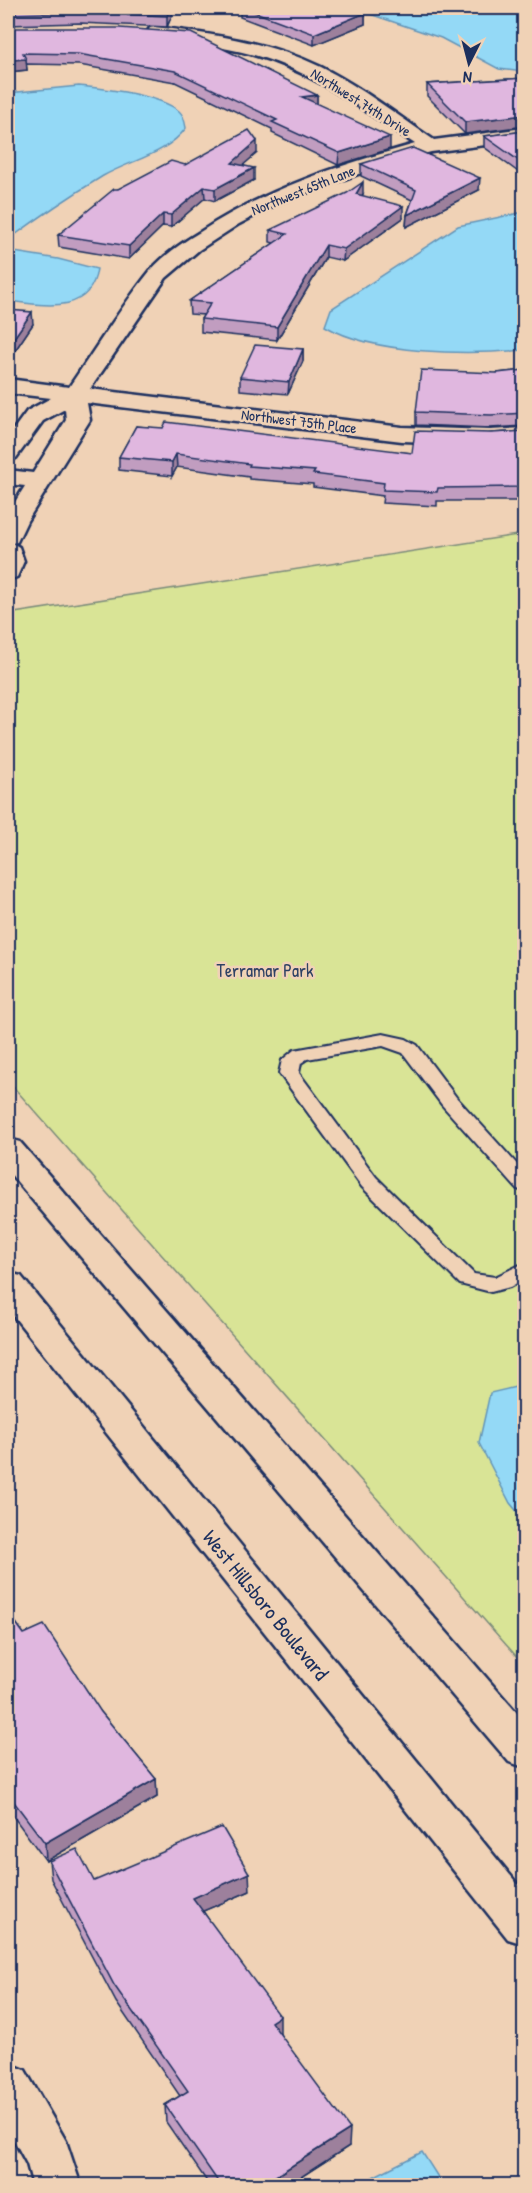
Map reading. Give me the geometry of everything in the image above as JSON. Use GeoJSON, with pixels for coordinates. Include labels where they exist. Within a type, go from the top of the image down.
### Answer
{"type":"FeatureCollection","features":[{"type":"Feature","properties":{"kind":"street","name":"Northwest 74th Drive"},"geometry":{"type":"LineString","coordinates":[[138,31],[205,38],[296,63],[333,82],[430,146]]}},
{"type":"Feature","properties":{"kind":"street","name":"Northwest 65th Lane"},"geometry":{"type":"LineString","coordinates":[[75,394],[159,274],[192,246],[231,220],[274,198],[368,164],[430,146],[525,134]]}},
{"type":"Feature","properties":{"kind":"street","name":"Northwest 75th Place"},"geometry":{"type":"LineString","coordinates":[[8,386],[402,434],[490,437],[525,435]]}},
{"type":"Feature","properties":{"kind":"street"},"geometry":{"type":"LineString","coordinates":[[8,453],[35,416],[75,394],[78,420],[15,521],[8,537]]}},
{"type":"Feature","properties":{"kind":"street"},"geometry":{"type":"LineString","coordinates":[[8,477],[40,481]]}},
{"type":"Feature","properties":{"kind":"street"},"geometry":{"type":"LineString","coordinates":[[8,550],[12,563],[8,572]]}},
{"type":"Feature","properties":{"kind":"street"},"geometry":{"type":"LineString","coordinates":[[8,1150],[525,1750]]}},
{"type":"Feature","properties":{"kind":"street","name":"West Hillsboro Boulevard"},"geometry":{"type":"LineString","coordinates":[[8,1285],[525,1925]]}},
{"type":"Feature","properties":{"kind":"street"},"geometry":{"type":"LineString","coordinates":[[8,2085],[49,2157],[57,2186]]}},
{"type":"Feature","properties":{"kind":"lane"},"geometry":{"type":"LineString","coordinates":[[525,1184],[448,1101],[410,1049],[399,1043],[382,1040],[301,1054],[292,1060],[289,1073],[369,1182],[467,1279],[486,1286],[503,1282],[525,1270]]}},
{"type":"Feature","properties":{"kind":"green space","name":"Terramar Park"},"geometry":{"type":"Polygon","coordinates":[[[524,534],[524,1665],[8,1081],[8,614],[524,534]]]}},
{"type":"Feature","properties":{"kind":"water"},"geometry":{"type":"Polygon","coordinates":[[[352,8],[524,8],[524,72],[499,69],[441,38],[352,8]]]}},
{"type":"Feature","properties":{"kind":"water"},"geometry":{"type":"Polygon","coordinates":[[[79,86],[131,93],[158,100],[181,113],[186,128],[169,144],[103,176],[8,240],[8,93],[79,86]]]}},
{"type":"Feature","properties":{"kind":"water"},"geometry":{"type":"Polygon","coordinates":[[[524,212],[524,350],[449,352],[395,348],[346,336],[325,326],[331,309],[458,226],[524,212]]]}},
{"type":"Feature","properties":{"kind":"water"},"geometry":{"type":"Polygon","coordinates":[[[8,251],[58,259],[97,269],[93,284],[75,301],[63,304],[8,301],[8,251]]]}},
{"type":"Feature","properties":{"kind":"water"},"geometry":{"type":"Polygon","coordinates":[[[524,1385],[524,1520],[510,1503],[479,1443],[490,1393],[524,1385]]]}},
{"type":"Feature","properties":{"kind":"water"},"geometry":{"type":"Polygon","coordinates":[[[422,2152],[443,2185],[357,2185],[422,2152]]]}},
{"type":"Feature","properties":{"kind":"building"},"geometry":{"type":"Polygon","coordinates":[[[8,8],[170,8],[167,16],[80,12],[8,14],[8,8]]]}},
{"type":"Feature","properties":{"kind":"building"},"geometry":{"type":"Polygon","coordinates":[[[244,8],[334,8],[365,13],[314,34],[244,8]]]}},
{"type":"Feature","properties":{"kind":"building"},"geometry":{"type":"Polygon","coordinates":[[[8,28],[120,28],[191,33],[317,95],[302,97],[390,137],[339,153],[272,122],[277,120],[175,71],[78,54],[23,53],[26,59],[8,60],[8,28]]]}},
{"type":"Feature","properties":{"kind":"building"},"geometry":{"type":"Polygon","coordinates":[[[525,78],[525,115],[465,122],[427,84],[525,78]]]}},
{"type":"Feature","properties":{"kind":"building"},"geometry":{"type":"Polygon","coordinates":[[[249,130],[257,141],[232,163],[254,168],[215,189],[204,187],[171,215],[163,214],[129,246],[58,235],[114,189],[171,161],[185,165],[249,130]]]}},
{"type":"Feature","properties":{"kind":"building"},"geometry":{"type":"Polygon","coordinates":[[[525,131],[525,165],[484,136],[525,131]]]}},
{"type":"Feature","properties":{"kind":"building"},"geometry":{"type":"Polygon","coordinates":[[[413,148],[480,178],[407,215],[416,190],[361,164],[413,148]]]}},
{"type":"Feature","properties":{"kind":"building"},"geometry":{"type":"Polygon","coordinates":[[[363,182],[356,194],[403,206],[344,249],[326,245],[277,327],[201,319],[211,303],[189,301],[287,234],[270,230],[347,193],[363,182]]]}},
{"type":"Feature","properties":{"kind":"building"},"geometry":{"type":"Polygon","coordinates":[[[8,310],[32,312],[9,345],[8,345],[8,310]]]}},
{"type":"Feature","properties":{"kind":"building"},"geometry":{"type":"Polygon","coordinates":[[[255,345],[303,349],[289,382],[240,377],[255,345]]]}},
{"type":"Feature","properties":{"kind":"building"},"geometry":{"type":"Polygon","coordinates":[[[421,370],[497,373],[525,370],[525,413],[491,415],[416,412],[421,370]]]}},
{"type":"Feature","properties":{"kind":"building"},"geometry":{"type":"Polygon","coordinates":[[[166,422],[412,453],[415,431],[491,433],[525,431],[525,487],[438,488],[437,492],[383,490],[384,483],[313,474],[315,471],[249,466],[250,464],[176,454],[172,462],[119,457],[136,426],[163,428],[166,422]]]}},
{"type":"Feature","properties":{"kind":"building"},"geometry":{"type":"Polygon","coordinates":[[[8,1612],[24,1634],[44,1625],[101,1712],[156,1779],[45,1843],[8,1794],[8,1612]]]}},
{"type":"Feature","properties":{"kind":"building"},"geometry":{"type":"Polygon","coordinates":[[[222,1827],[249,1873],[193,1898],[280,2016],[271,2022],[350,2129],[260,2186],[221,2186],[165,2105],[188,2091],[114,1985],[49,1861],[77,1849],[94,1881],[222,1827]]]}}]}
